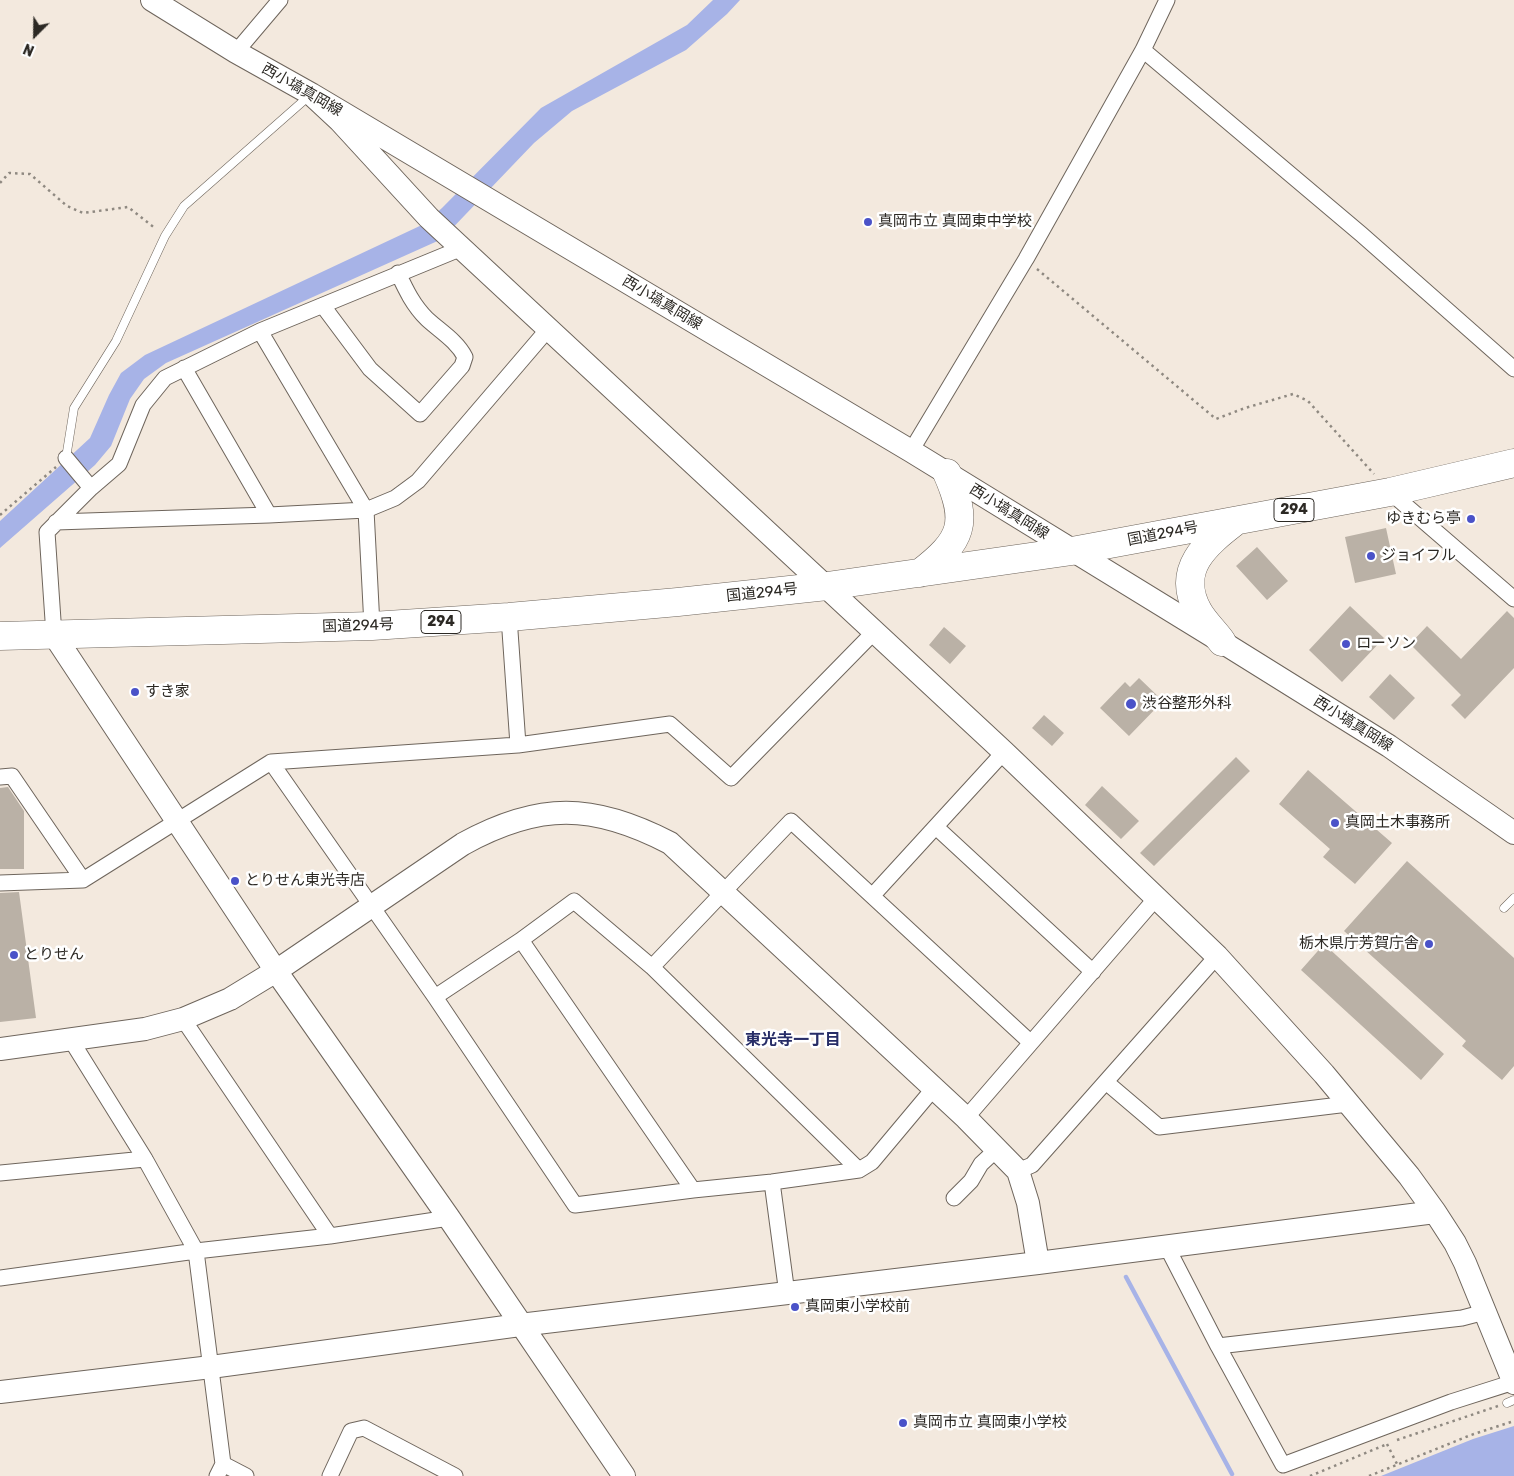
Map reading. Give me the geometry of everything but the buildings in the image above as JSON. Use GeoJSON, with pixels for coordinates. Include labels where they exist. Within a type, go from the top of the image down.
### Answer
{"type":"FeatureCollection","features":[{"type":"Feature","properties":{"kind":"highway","name":"国道294号"},"geometry":{"type":"LineString","coordinates":[[0,636],[372,626],[509,617],[827,586],[1072,551],[1390,492],[1514,463]]}},
{"type":"Feature","properties":{"kind":"highway"},"geometry":{"type":"LineString","coordinates":[[920,573],[940,558],[951,546],[959,524],[960,512],[956,494],[947,473]]}},
{"type":"Feature","properties":{"kind":"highway"},"geometry":{"type":"LineString","coordinates":[[1222,642],[1198,611],[1192,595],[1190,580],[1193,564],[1200,552],[1214,537],[1237,520]]}},
{"type":"Feature","properties":{"kind":"street","name":"西小塙真岡線"},"geometry":{"type":"LineString","coordinates":[[152,0],[236,52],[311,94],[947,473],[1389,746],[1514,833]]}},
{"type":"Feature","properties":{"kind":"street"},"geometry":{"type":"LineString","coordinates":[[236,52],[280,0]]}},
{"type":"Feature","properties":{"kind":"street"},"geometry":{"type":"LineString","coordinates":[[911,451],[1026,260],[1143,50],[1167,0]]}},
{"type":"Feature","properties":{"kind":"street"},"geometry":{"type":"LineString","coordinates":[[1143,50],[1360,234],[1514,369]]}},
{"type":"Feature","properties":{"kind":"street"},"geometry":{"type":"LineString","coordinates":[[311,94],[340,121],[429,218],[827,586],[1158,897],[1218,956],[1266,1008],[1348,1104],[1409,1176],[1435,1212],[1455,1243],[1485,1312],[1512,1392],[1451,1402],[1283,1464],[1218,1346],[1167,1247]]}},
{"type":"Feature","properties":{"kind":"street"},"geometry":{"type":"LineString","coordinates":[[462,248],[260,331],[166,378],[142,405],[119,464],[91,488],[47,532],[54,635],[276,972],[449,1218],[624,1476]]}},
{"type":"Feature","properties":{"kind":"street"},"geometry":{"type":"LineString","coordinates":[[323,306],[370,370],[420,414],[462,366],[465,357],[461,349],[426,318],[408,296],[398,273]]}},
{"type":"Feature","properties":{"kind":"street"},"geometry":{"type":"LineString","coordinates":[[56,522],[366,510],[395,498],[418,481],[549,328]]}},
{"type":"Feature","properties":{"kind":"street"},"geometry":{"type":"LineString","coordinates":[[260,331],[366,510],[372,626]]}},
{"type":"Feature","properties":{"kind":"street"},"geometry":{"type":"LineString","coordinates":[[184,368],[269,515]]}},
{"type":"Feature","properties":{"kind":"street"},"geometry":{"type":"LineString","coordinates":[[66,458],[91,488]]}},
{"type":"Feature","properties":{"kind":"street"},"geometry":{"type":"LineString","coordinates":[[1390,492],[1514,599]]}},
{"type":"Feature","properties":{"kind":"street"},"geometry":{"type":"LineString","coordinates":[[509,617],[518,746]]}},
{"type":"Feature","properties":{"kind":"street"},"geometry":{"type":"LineString","coordinates":[[0,883],[83,880],[271,762],[518,746],[670,724],[731,778],[875,631]]}},
{"type":"Feature","properties":{"kind":"street"},"geometry":{"type":"LineString","coordinates":[[873,895],[1004,752]]}},
{"type":"Feature","properties":{"kind":"street"},"geometry":{"type":"LineString","coordinates":[[271,762],[435,997],[575,1205],[859,1170],[872,1162],[934,1088]]}},
{"type":"Feature","properties":{"kind":"street"},"geometry":{"type":"LineString","coordinates":[[0,777],[12,776],[83,880]]}},
{"type":"Feature","properties":{"kind":"street"},"geometry":{"type":"LineString","coordinates":[[0,1049],[145,1029],[183,1019],[230,999],[276,972],[463,844],[486,831],[512,821],[553,812],[584,813],[644,829],[670,843],[966,1118],[1018,1171],[1028,1203],[1038,1264]]}},
{"type":"Feature","properties":{"kind":"street"},"geometry":{"type":"LineString","coordinates":[[652,967],[791,821],[1030,1042]]}},
{"type":"Feature","properties":{"kind":"street"},"geometry":{"type":"LineString","coordinates":[[936,828],[1094,972]]}},
{"type":"Feature","properties":{"kind":"street"},"geometry":{"type":"LineString","coordinates":[[966,1118],[1030,1042],[1094,972],[1158,897]]}},
{"type":"Feature","properties":{"kind":"street"},"geometry":{"type":"LineString","coordinates":[[435,997],[521,940],[574,901],[652,967],[859,1170]]}},
{"type":"Feature","properties":{"kind":"street"},"geometry":{"type":"LineString","coordinates":[[521,940],[693,1190]]}},
{"type":"Feature","properties":{"kind":"street"},"geometry":{"type":"LineString","coordinates":[[1018,1171],[1032,1166],[1218,956]]}},
{"type":"Feature","properties":{"kind":"street"},"geometry":{"type":"LineString","coordinates":[[183,1019],[330,1236]]}},
{"type":"Feature","properties":{"kind":"street"},"geometry":{"type":"LineString","coordinates":[[71,1040],[144,1159],[196,1251],[211,1367],[220,1470],[246,1476]]}},
{"type":"Feature","properties":{"kind":"street"},"geometry":{"type":"LineString","coordinates":[[1106,1082],[1159,1127],[1348,1104]]}},
{"type":"Feature","properties":{"kind":"street"},"geometry":{"type":"LineString","coordinates":[[954,1198],[971,1181],[980,1164],[996,1150]]}},
{"type":"Feature","properties":{"kind":"street"},"geometry":{"type":"LineString","coordinates":[[0,1173],[144,1159]]}},
{"type":"Feature","properties":{"kind":"street"},"geometry":{"type":"LineString","coordinates":[[772,1182],[787,1294]]}},
{"type":"Feature","properties":{"kind":"street"},"geometry":{"type":"LineString","coordinates":[[0,1392],[211,1367],[520,1325],[1038,1264],[1435,1212]]}},
{"type":"Feature","properties":{"kind":"street"},"geometry":{"type":"LineString","coordinates":[[0,1278],[196,1251],[330,1236],[449,1218]]}},
{"type":"Feature","properties":{"kind":"street"},"geometry":{"type":"LineString","coordinates":[[1218,1346],[1462,1318],[1485,1312]]}},
{"type":"Feature","properties":{"kind":"street"},"geometry":{"type":"LineString","coordinates":[[330,1476],[352,1431],[364,1428],[455,1476]]}},
{"type":"Feature","properties":{"kind":"lane"},"geometry":{"type":"LineString","coordinates":[[66,458],[74,408],[116,341],[165,236],[184,206],[311,94]]}},
{"type":"Feature","properties":{"kind":"lane"},"geometry":{"type":"LineString","coordinates":[[1504,908],[1514,898]]}},
{"type":"Feature","properties":{"kind":"path"},"geometry":{"type":"LineString","coordinates":[[0,183],[9,173],[30,174],[67,206],[84,213],[128,207],[165,236]]}},
{"type":"Feature","properties":{"kind":"path"},"geometry":{"type":"LineString","coordinates":[[1026,260],[1216,419],[1245,408],[1293,394],[1308,401],[1390,492]]}},
{"type":"Feature","properties":{"kind":"path"},"geometry":{"type":"LineString","coordinates":[[0,515],[66,458]]}},
{"type":"Feature","properties":{"kind":"path"},"geometry":{"type":"LineString","coordinates":[[1310,1476],[1512,1392]]}},
{"type":"Feature","properties":{"kind":"path"},"geometry":{"type":"LineString","coordinates":[[1369,1476],[1470,1435],[1514,1421]]}},
{"type":"Feature","properties":{"kind":"path"},"geometry":{"type":"LineString","coordinates":[[1387,1444],[1397,1464]]}},
{"type":"Feature","properties":{"kind":"water"},"geometry":{"type":"Polygon","coordinates":[[[713,0],[740,0],[686,50],[572,111],[534,143],[442,239],[166,363],[144,379],[130,399],[111,446],[95,465],[0,548],[0,521],[90,438],[121,373],[145,355],[424,224],[541,108],[687,25],[713,0]]]}},
{"type":"Feature","properties":{"kind":"water"},"geometry":{"type":"Polygon","coordinates":[[[1514,1426],[1514,1476],[1381,1476],[1473,1439],[1514,1426]]]}},
{"type":"Feature","properties":{"kind":"waterway"},"geometry":{"type":"LineString","coordinates":[[1126,1277],[1232,1474]]}},
{"type":"Feature","properties":{"kind":"place","name":"真岡市立 真岡東中学校"},"geometry":{"type":"Point","coordinates":[868,222]}},
{"type":"Feature","properties":{"kind":"place","name":"ゆきむら亭"},"geometry":{"type":"Point","coordinates":[1471,519]}},
{"type":"Feature","properties":{"kind":"place","name":"ジョイフル"},"geometry":{"type":"Point","coordinates":[1371,556]}},
{"type":"Feature","properties":{"kind":"place","name":"ローソン"},"geometry":{"type":"Point","coordinates":[1346,644]}},
{"type":"Feature","properties":{"kind":"place","name":"すき家"},"geometry":{"type":"Point","coordinates":[135,692]}},
{"type":"Feature","properties":{"kind":"place","name":"渋谷整形外科"},"geometry":{"type":"Point","coordinates":[1131,704]}},
{"type":"Feature","properties":{"kind":"place","name":"真岡土木事務所"},"geometry":{"type":"Point","coordinates":[1335,823]}},
{"type":"Feature","properties":{"kind":"place","name":"とりせん東光寺店"},"geometry":{"type":"Point","coordinates":[235,881]}},
{"type":"Feature","properties":{"kind":"place","name":"栃木県庁芳賀庁舎"},"geometry":{"type":"Point","coordinates":[1429,944]}},
{"type":"Feature","properties":{"kind":"place","name":"とりせん"},"geometry":{"type":"Point","coordinates":[14,955]}},
{"type":"Feature","properties":{"kind":"place","name":"真岡東小学校前"},"geometry":{"type":"Point","coordinates":[795,1307]}},
{"type":"Feature","properties":{"kind":"place","name":"真岡市立 真岡東小学校"},"geometry":{"type":"Point","coordinates":[903,1423]}},
{"type":"Feature","properties":{"kind":"district","name":"東光寺一丁目"},"geometry":{"type":"Point","coordinates":[793,1040]}}]}
